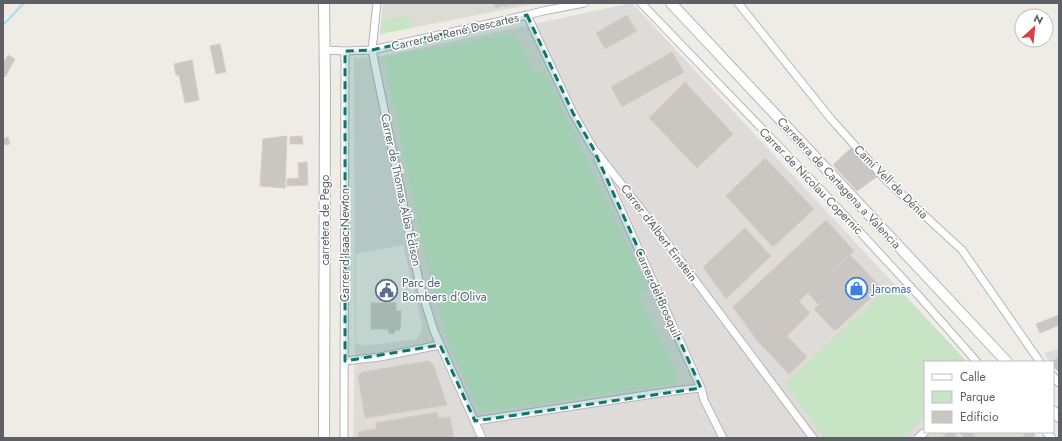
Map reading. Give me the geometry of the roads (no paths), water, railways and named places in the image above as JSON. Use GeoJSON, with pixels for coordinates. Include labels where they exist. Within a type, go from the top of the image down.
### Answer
{"type":"FeatureCollection","features":[{"type":"Feature","properties":{"kind":"main road","name":"carretera de Pego"},"geometry":{"type":"LineString","coordinates":[[324,3],[324,438]]}},
{"type":"Feature","properties":{"kind":"main road","name":"Carretera de Cartagena a Valencia"},"geometry":{"type":"LineString","coordinates":[[671,3],[1006,361]]}},
{"type":"Feature","properties":{"kind":"street","name":"Carrer de Thomas Alba Édison"},"geometry":{"type":"LineString","coordinates":[[377,3],[372,50],[420,286],[434,331],[482,438]]}},
{"type":"Feature","properties":{"kind":"street","name":"Carrer de René Descartes"},"geometry":{"type":"LineString","coordinates":[[324,50],[372,50],[584,3]]}},
{"type":"Feature","properties":{"kind":"street","name":"Carrer de Nicolau Copernic"},"geometry":{"type":"LineString","coordinates":[[641,3],[823,192],[919,296],[976,361]]}},
{"type":"Feature","properties":{"kind":"street","name":"Camí Vell de Dénia"},"geometry":{"type":"LineString","coordinates":[[738,3],[831,119],[866,158],[886,180],[962,250],[1039,361]]}},
{"type":"Feature","properties":{"kind":"street","name":"Carrer d'Albert Einstein"},"geometry":{"type":"LineString","coordinates":[[527,15],[573,113],[593,148],[659,232],[813,438]]}},
{"type":"Feature","properties":{"kind":"street","name":"Carrer d'Isaac Newton"},"geometry":{"type":"LineString","coordinates":[[344,438],[345,51]]}},
{"type":"Feature","properties":{"kind":"street","name":"Carrer del Brosquil"},"geometry":{"type":"LineString","coordinates":[[593,148],[704,400],[723,438]]}},
{"type":"Feature","properties":{"kind":"street"},"geometry":{"type":"LineString","coordinates":[[345,361],[380,357],[440,345]]}},
{"type":"Feature","properties":{"kind":"street"},"geometry":{"type":"LineString","coordinates":[[475,421],[700,388]]}},
{"type":"Feature","properties":{"kind":"waterway"},"geometry":{"type":"LineString","coordinates":[[3,25],[24,3]]}},
{"type":"Feature","properties":{"kind":"place","name":"Jaromas"},"geometry":{"type":"Point","coordinates":[857,289]}},
{"type":"Feature","properties":{"kind":"place","name":"Parc de Bombers d'Oliva"},"geometry":{"type":"Point","coordinates":[387,290]}}]}
